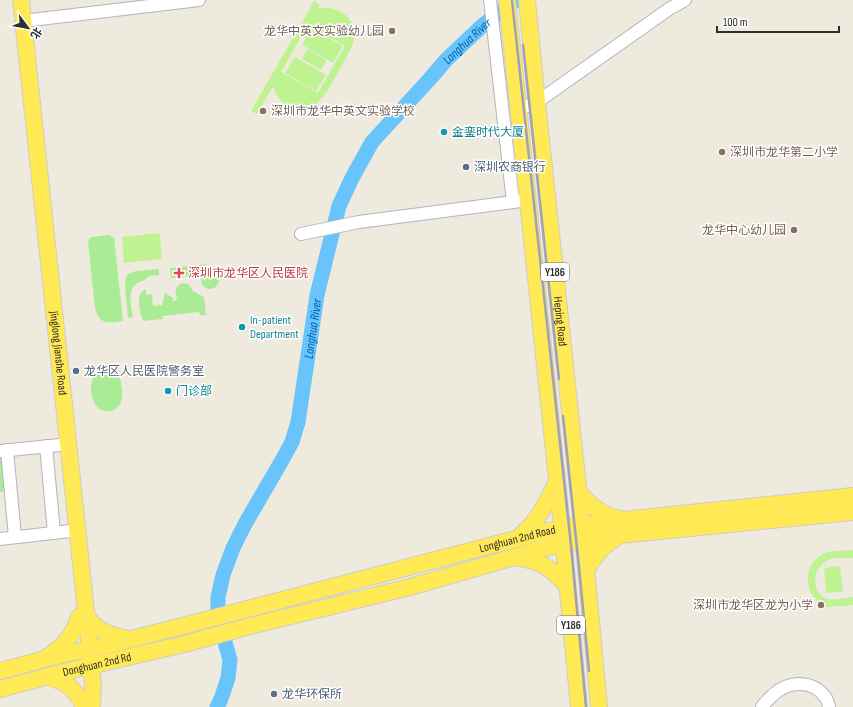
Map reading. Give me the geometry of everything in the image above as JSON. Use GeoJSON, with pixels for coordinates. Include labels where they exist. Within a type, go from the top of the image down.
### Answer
{"type":"FeatureCollection","features":[{"type":"Feature","properties":{"kind":"main road","name":"Jinglong Jianshe Road"},"geometry":{"type":"LineString","coordinates":[[13,0],[62,532],[82,616]]}},
{"type":"Feature","properties":{"kind":"main road","name":"Jinglong Jianshe Road"},"geometry":{"type":"LineString","coordinates":[[21,0],[86,650],[85,706]]}},
{"type":"Feature","properties":{"kind":"main road","name":"Heping Road"},"geometry":{"type":"LineString","coordinates":[[507,0],[518,110],[520,201],[562,536]]}},
{"type":"Feature","properties":{"kind":"main road","name":"Heping Road"},"geometry":{"type":"LineString","coordinates":[[527,0],[586,570]]}},
{"type":"Feature","properties":{"kind":"main road"},"geometry":{"type":"LineString","coordinates":[[518,538],[530,528],[540,516],[556,481]]}},
{"type":"Feature","properties":{"kind":"main road"},"geometry":{"type":"LineString","coordinates":[[578,490],[593,507],[612,518],[621,527],[604,545],[586,570]]}},
{"type":"Feature","properties":{"kind":"main road","name":"Longhuan 2nd Road"},"geometry":{"type":"LineString","coordinates":[[190,624],[518,538],[562,536],[853,496]]}},
{"type":"Feature","properties":{"kind":"main road","name":"Longhuan 2nd Road"},"geometry":{"type":"LineString","coordinates":[[621,527],[853,512]]}},
{"type":"Feature","properties":{"kind":"main road","name":"Longhuan 2nd Road"},"geometry":{"type":"LineString","coordinates":[[194,641],[410,587],[514,557],[562,536]]}},
{"type":"Feature","properties":{"kind":"main road","name":"Y186"},"geometry":{"type":"LineString","coordinates":[[562,536],[579,707]]}},
{"type":"Feature","properties":{"kind":"main road"},"geometry":{"type":"LineString","coordinates":[[514,557],[526,558],[546,566],[567,586]]}},
{"type":"Feature","properties":{"kind":"main road","name":"Y186"},"geometry":{"type":"LineString","coordinates":[[586,570],[599,707]]}},
{"type":"Feature","properties":{"kind":"main road"},"geometry":{"type":"LineString","coordinates":[[42,660],[57,650],[64,643],[82,616],[90,620],[100,630],[108,634],[130,640]]}},
{"type":"Feature","properties":{"kind":"main road","name":"Donghuan 2nd Rd"},"geometry":{"type":"LineString","coordinates":[[0,671],[190,624]]}},
{"type":"Feature","properties":{"kind":"main road","name":"Donghuan 2nd Rd"},"geometry":{"type":"LineString","coordinates":[[0,689],[194,641]]}},
{"type":"Feature","properties":{"kind":"main road"},"geometry":{"type":"LineString","coordinates":[[48,677],[58,680],[70,687],[85,706]]}},
{"type":"Feature","properties":{"kind":"street"},"geometry":{"type":"LineString","coordinates":[[24,21],[199,0]]}},
{"type":"Feature","properties":{"kind":"street"},"geometry":{"type":"LineString","coordinates":[[518,110],[537,102],[669,9],[685,0]]}},
{"type":"Feature","properties":{"kind":"street"},"geometry":{"type":"LineString","coordinates":[[305,233],[359,222],[520,201],[490,2]]}},
{"type":"Feature","properties":{"kind":"street"},"geometry":{"type":"LineString","coordinates":[[15,537],[4,451],[53,446]]}},
{"type":"Feature","properties":{"kind":"street"},"geometry":{"type":"LineString","coordinates":[[0,539],[62,532]]}},
{"type":"Feature","properties":{"kind":"street"},"geometry":{"type":"LineString","coordinates":[[762,707],[778,691],[790,685],[805,684],[817,689],[826,698],[829,707]]}},
{"type":"Feature","properties":{"kind":"green space"},"geometry":{"type":"Polygon","coordinates":[[[314,1],[320,5],[317,9],[335,9],[348,17],[354,31],[354,40],[351,49],[328,89],[319,101],[308,108],[301,109],[289,107],[280,100],[273,86],[257,114],[251,111],[314,1]],[[308,25],[281,72],[318,93],[345,46],[308,25]]]}},
{"type":"Feature","properties":{"kind":"green space"},"geometry":{"type":"Polygon","coordinates":[[[311,28],[343,46],[333,63],[302,45],[311,28]]]}},
{"type":"Feature","properties":{"kind":"green space"},"geometry":{"type":"Polygon","coordinates":[[[307,49],[326,60],[321,70],[302,59],[307,49]]]}},
{"type":"Feature","properties":{"kind":"green space"},"geometry":{"type":"Polygon","coordinates":[[[295,57],[326,75],[316,91],[285,73],[295,57]]]}},
{"type":"Feature","properties":{"kind":"green space"},"geometry":{"type":"Polygon","coordinates":[[[160,233],[162,259],[124,263],[122,237],[160,233]]]}},
{"type":"Feature","properties":{"kind":"green space"},"geometry":{"type":"Polygon","coordinates":[[[109,235],[114,238],[123,321],[105,322],[99,317],[95,308],[88,243],[91,237],[109,235]]]}},
{"type":"Feature","properties":{"kind":"green space"},"geometry":{"type":"Polygon","coordinates":[[[207,264],[200,276],[171,278],[170,268],[207,264]]]}},
{"type":"Feature","properties":{"kind":"green space"},"geometry":{"type":"Polygon","coordinates":[[[159,269],[159,275],[149,276],[132,288],[130,298],[133,317],[128,318],[125,287],[128,274],[136,271],[159,269]]]}},
{"type":"Feature","properties":{"kind":"green space"},"geometry":{"type":"Polygon","coordinates":[[[210,271],[216,274],[219,280],[216,286],[210,289],[204,286],[201,280],[204,274],[210,271]]]}},
{"type":"Feature","properties":{"kind":"green space"},"geometry":{"type":"Polygon","coordinates":[[[183,283],[188,284],[193,291],[204,297],[206,315],[200,315],[199,312],[162,316],[163,319],[143,321],[139,297],[143,291],[146,289],[146,295],[152,294],[153,306],[162,305],[165,293],[173,298],[173,301],[175,301],[177,297],[176,288],[183,283]]]}},
{"type":"Feature","properties":{"kind":"green space"},"geometry":{"type":"Polygon","coordinates":[[[104,370],[113,371],[116,373],[120,378],[122,386],[122,397],[120,404],[116,409],[109,411],[103,411],[98,408],[94,403],[91,390],[93,378],[97,373],[104,370]]]}},
{"type":"Feature","properties":{"kind":"green space"},"geometry":{"type":"Polygon","coordinates":[[[0,454],[4,454],[6,491],[0,492],[0,454]]]}},
{"type":"Feature","properties":{"kind":"green space"},"geometry":{"type":"Polygon","coordinates":[[[853,550],[853,558],[834,558],[824,563],[817,572],[815,580],[817,589],[825,598],[835,599],[853,597],[853,605],[817,608],[816,603],[820,602],[810,591],[808,584],[808,576],[813,563],[818,557],[828,552],[853,550]]]}},
{"type":"Feature","properties":{"kind":"green space"},"geometry":{"type":"Polygon","coordinates":[[[840,566],[843,591],[826,593],[824,568],[840,566]]]}},
{"type":"Feature","properties":{"kind":"waterway","name":"Longhua River"},"geometry":{"type":"LineString","coordinates":[[217,707],[228,678],[230,660],[218,617],[218,597],[223,575],[233,548],[245,524],[292,442],[298,422],[317,295],[339,206],[352,178],[372,142],[447,59],[483,25],[516,0]]}},
{"type":"Feature","properties":{"kind":"railway"},"geometry":{"type":"LineString","coordinates":[[512,0],[571,545],[586,707]]}},
{"type":"Feature","properties":{"kind":"railway"},"geometry":{"type":"LineString","coordinates":[[523,45],[559,379]]}},
{"type":"Feature","properties":{"kind":"railway"},"geometry":{"type":"LineString","coordinates":[[563,416],[589,671]]}},
{"type":"Feature","properties":{"kind":"place","name":"龙华中英文实验幼儿园"},"geometry":{"type":"Point","coordinates":[392,31]}},
{"type":"Feature","properties":{"kind":"place","name":"深圳市龙华中英文实验学校"},"geometry":{"type":"Point","coordinates":[263,111]}},
{"type":"Feature","properties":{"kind":"place","name":"金銮时代大厦"},"geometry":{"type":"Point","coordinates":[444,132]}},
{"type":"Feature","properties":{"kind":"place","name":"深圳市龙华第二小学"},"geometry":{"type":"Point","coordinates":[722,152]}},
{"type":"Feature","properties":{"kind":"place","name":"深圳农商银行"},"geometry":{"type":"Point","coordinates":[466,167]}},
{"type":"Feature","properties":{"kind":"place","name":"龙华中心幼儿园"},"geometry":{"type":"Point","coordinates":[794,230]}},
{"type":"Feature","properties":{"kind":"place","name":"深圳市龙华区人民医院"},"geometry":{"type":"Point","coordinates":[179,273]}},
{"type":"Feature","properties":{"kind":"place","name":"In-patient Department"},"geometry":{"type":"Point","coordinates":[242,327]}},
{"type":"Feature","properties":{"kind":"place","name":"龙华区人民医院警务室"},"geometry":{"type":"Point","coordinates":[76,371]}},
{"type":"Feature","properties":{"kind":"place","name":"门诊部"},"geometry":{"type":"Point","coordinates":[168,391]}},
{"type":"Feature","properties":{"kind":"place","name":"深圳市龙华区龙为小学"},"geometry":{"type":"Point","coordinates":[821,605]}},
{"type":"Feature","properties":{"kind":"place","name":"龙华环保所"},"geometry":{"type":"Point","coordinates":[274,694]}}]}
